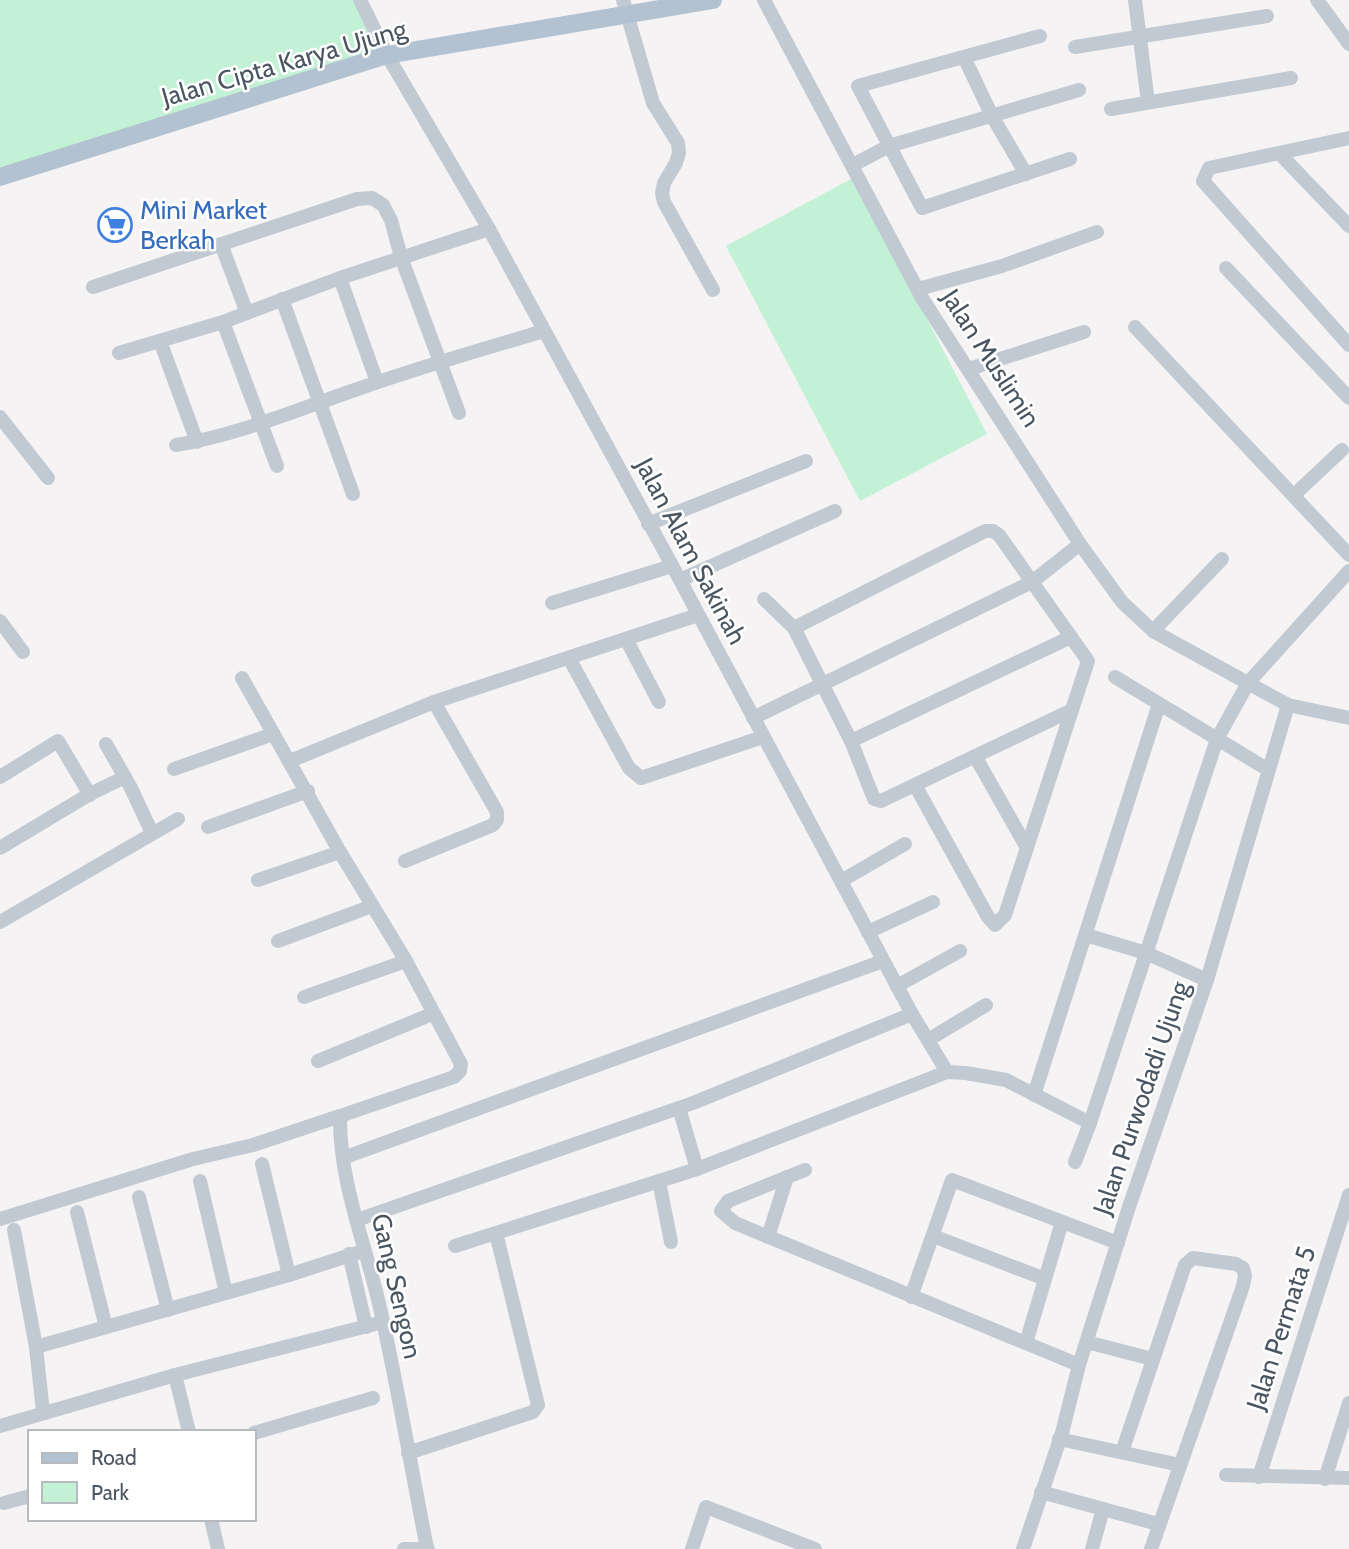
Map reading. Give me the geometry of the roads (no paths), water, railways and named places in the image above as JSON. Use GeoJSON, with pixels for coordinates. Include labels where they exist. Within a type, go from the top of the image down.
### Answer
{"type":"FeatureCollection","features":[{"type":"Feature","properties":{"kind":"main road","name":"Jalan Cipta Karya Ujung"},"geometry":{"type":"LineString","coordinates":[[0,177],[387,55],[626,7],[713,0]]}},
{"type":"Feature","properties":{"kind":"street","name":"Jalan Alam Sakinah"},"geometry":{"type":"LineString","coordinates":[[360,0],[387,55],[489,229],[883,961],[947,1072]]}},
{"type":"Feature","properties":{"kind":"street","name":"Jalan Muslimin"},"geometry":{"type":"LineString","coordinates":[[764,0],[918,289],[1080,544],[1122,602],[1153,631],[1248,682]]}},
{"type":"Feature","properties":{"kind":"street"},"geometry":{"type":"LineString","coordinates":[[1135,0],[1148,102]]}},
{"type":"Feature","properties":{"kind":"street"},"geometry":{"type":"LineString","coordinates":[[1317,0],[1348,39]]}},
{"type":"Feature","properties":{"kind":"street"},"geometry":{"type":"LineString","coordinates":[[626,7],[653,103],[678,143],[676,163],[664,183],[664,202],[713,290]]}},
{"type":"Feature","properties":{"kind":"street"},"geometry":{"type":"LineString","coordinates":[[1075,47],[1267,16]]}},
{"type":"Feature","properties":{"kind":"street"},"geometry":{"type":"LineString","coordinates":[[1040,36],[858,86],[922,208],[1070,159]]}},
{"type":"Feature","properties":{"kind":"street"},"geometry":{"type":"LineString","coordinates":[[964,57],[992,116],[1026,174]]}},
{"type":"Feature","properties":{"kind":"street"},"geometry":{"type":"LineString","coordinates":[[1111,109],[1291,78]]}},
{"type":"Feature","properties":{"kind":"street"},"geometry":{"type":"LineString","coordinates":[[853,165],[889,146],[1079,90]]}},
{"type":"Feature","properties":{"kind":"street"},"geometry":{"type":"LineString","coordinates":[[1349,138],[1209,168],[1203,181],[1349,345]]}},
{"type":"Feature","properties":{"kind":"street"},"geometry":{"type":"LineString","coordinates":[[1279,153],[1349,226]]}},
{"type":"Feature","properties":{"kind":"street"},"geometry":{"type":"LineString","coordinates":[[93,287],[357,199],[372,198],[383,205],[391,219],[401,257],[459,413]]}},
{"type":"Feature","properties":{"kind":"street"},"geometry":{"type":"LineString","coordinates":[[119,353],[223,322],[340,278],[489,229]]}},
{"type":"Feature","properties":{"kind":"street"},"geometry":{"type":"LineString","coordinates":[[918,289],[1002,266],[1097,232]]}},
{"type":"Feature","properties":{"kind":"street"},"geometry":{"type":"LineString","coordinates":[[221,244],[247,313]]}},
{"type":"Feature","properties":{"kind":"street"},"geometry":{"type":"LineString","coordinates":[[1226,268],[1349,398]]}},
{"type":"Feature","properties":{"kind":"street"},"geometry":{"type":"LineString","coordinates":[[340,278],[377,382]]}},
{"type":"Feature","properties":{"kind":"street"},"geometry":{"type":"LineString","coordinates":[[282,299],[352,494]]}},
{"type":"Feature","properties":{"kind":"street"},"geometry":{"type":"LineString","coordinates":[[223,322],[277,466]]}},
{"type":"Feature","properties":{"kind":"street"},"geometry":{"type":"LineString","coordinates":[[1135,327],[1349,555]]}},
{"type":"Feature","properties":{"kind":"street"},"geometry":{"type":"LineString","coordinates":[[176,445],[197,442],[261,423],[377,382],[544,331]]}},
{"type":"Feature","properties":{"kind":"street"},"geometry":{"type":"LineString","coordinates":[[969,369],[1084,332]]}},
{"type":"Feature","properties":{"kind":"street"},"geometry":{"type":"LineString","coordinates":[[160,341],[197,442]]}},
{"type":"Feature","properties":{"kind":"street"},"geometry":{"type":"LineString","coordinates":[[0,417],[48,478]]}},
{"type":"Feature","properties":{"kind":"street"},"geometry":{"type":"LineString","coordinates":[[1294,495],[1342,450]]}},
{"type":"Feature","properties":{"kind":"street"},"geometry":{"type":"LineString","coordinates":[[648,524],[806,461]]}},
{"type":"Feature","properties":{"kind":"street"},"geometry":{"type":"LineString","coordinates":[[680,580],[835,512]]}},
{"type":"Feature","properties":{"kind":"street"},"geometry":{"type":"LineString","coordinates":[[794,628],[985,531],[993,531],[999,535],[1088,661],[1005,915],[999,923],[994,925],[915,785]]}},
{"type":"Feature","properties":{"kind":"street"},"geometry":{"type":"LineString","coordinates":[[753,718],[1032,582],[1080,544]]}},
{"type":"Feature","properties":{"kind":"street"},"geometry":{"type":"LineString","coordinates":[[1153,631],[1222,559]]}},
{"type":"Feature","properties":{"kind":"street"},"geometry":{"type":"LineString","coordinates":[[552,603],[672,566]]}},
{"type":"Feature","properties":{"kind":"street"},"geometry":{"type":"LineString","coordinates":[[1074,1162],[1090,1123],[1217,739],[1248,682],[1349,571]]}},
{"type":"Feature","properties":{"kind":"street"},"geometry":{"type":"LineString","coordinates":[[764,598],[794,628],[851,741],[874,799],[881,801],[1072,710]]}},
{"type":"Feature","properties":{"kind":"street"},"geometry":{"type":"LineString","coordinates":[[290,761],[434,702],[698,615]]}},
{"type":"Feature","properties":{"kind":"street"},"geometry":{"type":"LineString","coordinates":[[0,621],[23,652]]}},
{"type":"Feature","properties":{"kind":"street"},"geometry":{"type":"LineString","coordinates":[[851,741],[1071,637]]}},
{"type":"Feature","properties":{"kind":"street"},"geometry":{"type":"LineString","coordinates":[[626,639],[659,702]]}},
{"type":"Feature","properties":{"kind":"street"},"geometry":{"type":"LineString","coordinates":[[569,658],[629,768],[640,778],[763,737]]}},
{"type":"Feature","properties":{"kind":"street"},"geometry":{"type":"LineString","coordinates":[[1115,677],[1267,769]]}},
{"type":"Feature","properties":{"kind":"street"},"geometry":{"type":"LineString","coordinates":[[0,1219],[193,1159],[340,1123],[454,1077],[460,1071],[461,1064],[406,961],[340,852],[242,678]]}},
{"type":"Feature","properties":{"kind":"street"},"geometry":{"type":"LineString","coordinates":[[1248,682],[1288,705],[1349,718]]}},
{"type":"Feature","properties":{"kind":"street"},"geometry":{"type":"LineString","coordinates":[[405,861],[493,825],[497,820],[497,812],[434,702]]}},
{"type":"Feature","properties":{"kind":"street"},"geometry":{"type":"LineString","coordinates":[[1034,1095],[1159,704]]}},
{"type":"Feature","properties":{"kind":"street","name":"Jalan Purwodadi Ujung"},"geometry":{"type":"LineString","coordinates":[[1023,1549],[1118,1243],[1207,980],[1288,705]]}},
{"type":"Feature","properties":{"kind":"street"},"geometry":{"type":"LineString","coordinates":[[174,769],[273,733]]}},
{"type":"Feature","properties":{"kind":"street"},"geometry":{"type":"LineString","coordinates":[[0,777],[58,741],[90,795]]}},
{"type":"Feature","properties":{"kind":"street"},"geometry":{"type":"LineString","coordinates":[[106,744],[152,833]]}},
{"type":"Feature","properties":{"kind":"street"},"geometry":{"type":"LineString","coordinates":[[975,756],[1027,848]]}},
{"type":"Feature","properties":{"kind":"street"},"geometry":{"type":"LineString","coordinates":[[0,848],[90,795],[125,778]]}},
{"type":"Feature","properties":{"kind":"street"},"geometry":{"type":"LineString","coordinates":[[208,827],[308,791]]}},
{"type":"Feature","properties":{"kind":"street"},"geometry":{"type":"LineString","coordinates":[[0,922],[178,819]]}},
{"type":"Feature","properties":{"kind":"street"},"geometry":{"type":"LineString","coordinates":[[841,881],[905,844]]}},
{"type":"Feature","properties":{"kind":"street"},"geometry":{"type":"LineString","coordinates":[[258,880],[340,852]]}},
{"type":"Feature","properties":{"kind":"street"},"geometry":{"type":"LineString","coordinates":[[868,932],[933,901]]}},
{"type":"Feature","properties":{"kind":"street"},"geometry":{"type":"LineString","coordinates":[[278,941],[372,906]]}},
{"type":"Feature","properties":{"kind":"street"},"geometry":{"type":"LineString","coordinates":[[1086,935],[1146,953],[1207,980]]}},
{"type":"Feature","properties":{"kind":"street"},"geometry":{"type":"LineString","coordinates":[[897,986],[960,951]]}},
{"type":"Feature","properties":{"kind":"street"},"geometry":{"type":"LineString","coordinates":[[304,997],[406,961]]}},
{"type":"Feature","properties":{"kind":"street"},"geometry":{"type":"LineString","coordinates":[[342,1158],[883,961]]}},
{"type":"Feature","properties":{"kind":"street"},"geometry":{"type":"LineString","coordinates":[[928,1040],[986,1005]]}},
{"type":"Feature","properties":{"kind":"street"},"geometry":{"type":"LineString","coordinates":[[318,1061],[432,1014]]}},
{"type":"Feature","properties":{"kind":"street"},"geometry":{"type":"LineString","coordinates":[[357,1220],[679,1108],[912,1014]]}},
{"type":"Feature","properties":{"kind":"street"},"geometry":{"type":"LineString","coordinates":[[455,1246],[697,1170],[947,1072],[1006,1080],[1090,1123]]}},
{"type":"Feature","properties":{"kind":"street"},"geometry":{"type":"LineString","coordinates":[[679,1108],[697,1170]]}},
{"type":"Feature","properties":{"kind":"street","name":"Gang Sengon"},"geometry":{"type":"LineString","coordinates":[[340,1123],[342,1158],[363,1251],[383,1322],[427,1548]]}},
{"type":"Feature","properties":{"kind":"street"},"geometry":{"type":"LineString","coordinates":[[262,1164],[289,1275]]}},
{"type":"Feature","properties":{"kind":"street"},"geometry":{"type":"LineString","coordinates":[[805,1170],[728,1201],[721,1211],[725,1216],[768,1237],[1079,1365]]}},
{"type":"Feature","properties":{"kind":"street"},"geometry":{"type":"LineString","coordinates":[[768,1237],[787,1177]]}},
{"type":"Feature","properties":{"kind":"street"},"geometry":{"type":"LineString","coordinates":[[911,1297],[952,1180],[1118,1243]]}},
{"type":"Feature","properties":{"kind":"street"},"geometry":{"type":"LineString","coordinates":[[200,1181],[226,1293]]}},
{"type":"Feature","properties":{"kind":"street"},"geometry":{"type":"LineString","coordinates":[[659,1181],[671,1242]]}},
{"type":"Feature","properties":{"kind":"street","name":"Jalan Permata 5"},"geometry":{"type":"LineString","coordinates":[[1259,1477],[1343,1234],[1349,1195]]}},
{"type":"Feature","properties":{"kind":"street"},"geometry":{"type":"LineString","coordinates":[[139,1197],[167,1310]]}},
{"type":"Feature","properties":{"kind":"street"},"geometry":{"type":"LineString","coordinates":[[77,1212],[106,1326]]}},
{"type":"Feature","properties":{"kind":"street"},"geometry":{"type":"LineString","coordinates":[[1026,1343],[1062,1222]]}},
{"type":"Feature","properties":{"kind":"street"},"geometry":{"type":"LineString","coordinates":[[14,1230],[36,1347],[43,1412]]}},
{"type":"Feature","properties":{"kind":"street"},"geometry":{"type":"LineString","coordinates":[[408,1453],[533,1412],[538,1405],[496,1233]]}},
{"type":"Feature","properties":{"kind":"street"},"geometry":{"type":"LineString","coordinates":[[933,1236],[1045,1279]]}},
{"type":"Feature","properties":{"kind":"street"},"geometry":{"type":"LineString","coordinates":[[36,1347],[289,1275],[363,1251]]}},
{"type":"Feature","properties":{"kind":"street"},"geometry":{"type":"LineString","coordinates":[[348,1254],[366,1327]]}},
{"type":"Feature","properties":{"kind":"street"},"geometry":{"type":"LineString","coordinates":[[1122,1452],[1185,1265],[1193,1258],[1236,1264],[1243,1268],[1243,1286],[1151,1549]]}},
{"type":"Feature","properties":{"kind":"street"},"geometry":{"type":"LineString","coordinates":[[0,1426],[175,1375],[383,1322]]}},
{"type":"Feature","properties":{"kind":"street"},"geometry":{"type":"LineString","coordinates":[[1087,1342],[1152,1359]]}},
{"type":"Feature","properties":{"kind":"street"},"geometry":{"type":"LineString","coordinates":[[175,1375],[189,1430]]}},
{"type":"Feature","properties":{"kind":"street"},"geometry":{"type":"LineString","coordinates":[[256,1432],[373,1398]]}},
{"type":"Feature","properties":{"kind":"street"},"geometry":{"type":"LineString","coordinates":[[1325,1479],[1349,1403]]}},
{"type":"Feature","properties":{"kind":"street"},"geometry":{"type":"LineString","coordinates":[[1059,1439],[1181,1465]]}},
{"type":"Feature","properties":{"kind":"street"},"geometry":{"type":"LineString","coordinates":[[1226,1475],[1349,1478]]}},
{"type":"Feature","properties":{"kind":"street"},"geometry":{"type":"LineString","coordinates":[[1041,1492],[1158,1524]]}},
{"type":"Feature","properties":{"kind":"street"},"geometry":{"type":"LineString","coordinates":[[4,1503],[28,1497]]}},
{"type":"Feature","properties":{"kind":"street"},"geometry":{"type":"LineString","coordinates":[[692,1549],[706,1507],[816,1549]]}},
{"type":"Feature","properties":{"kind":"street"},"geometry":{"type":"LineString","coordinates":[[1092,1549],[1103,1509]]}},
{"type":"Feature","properties":{"kind":"street"},"geometry":{"type":"LineString","coordinates":[[211,1521],[218,1549]]}},
{"type":"Feature","properties":{"kind":"street"},"geometry":{"type":"LineString","coordinates":[[404,1549],[427,1548]]}},
{"type":"Feature","properties":{"kind":"place","name":"Mini Market Berkah"},"geometry":{"type":"Point","coordinates":[115,225]}}]}
